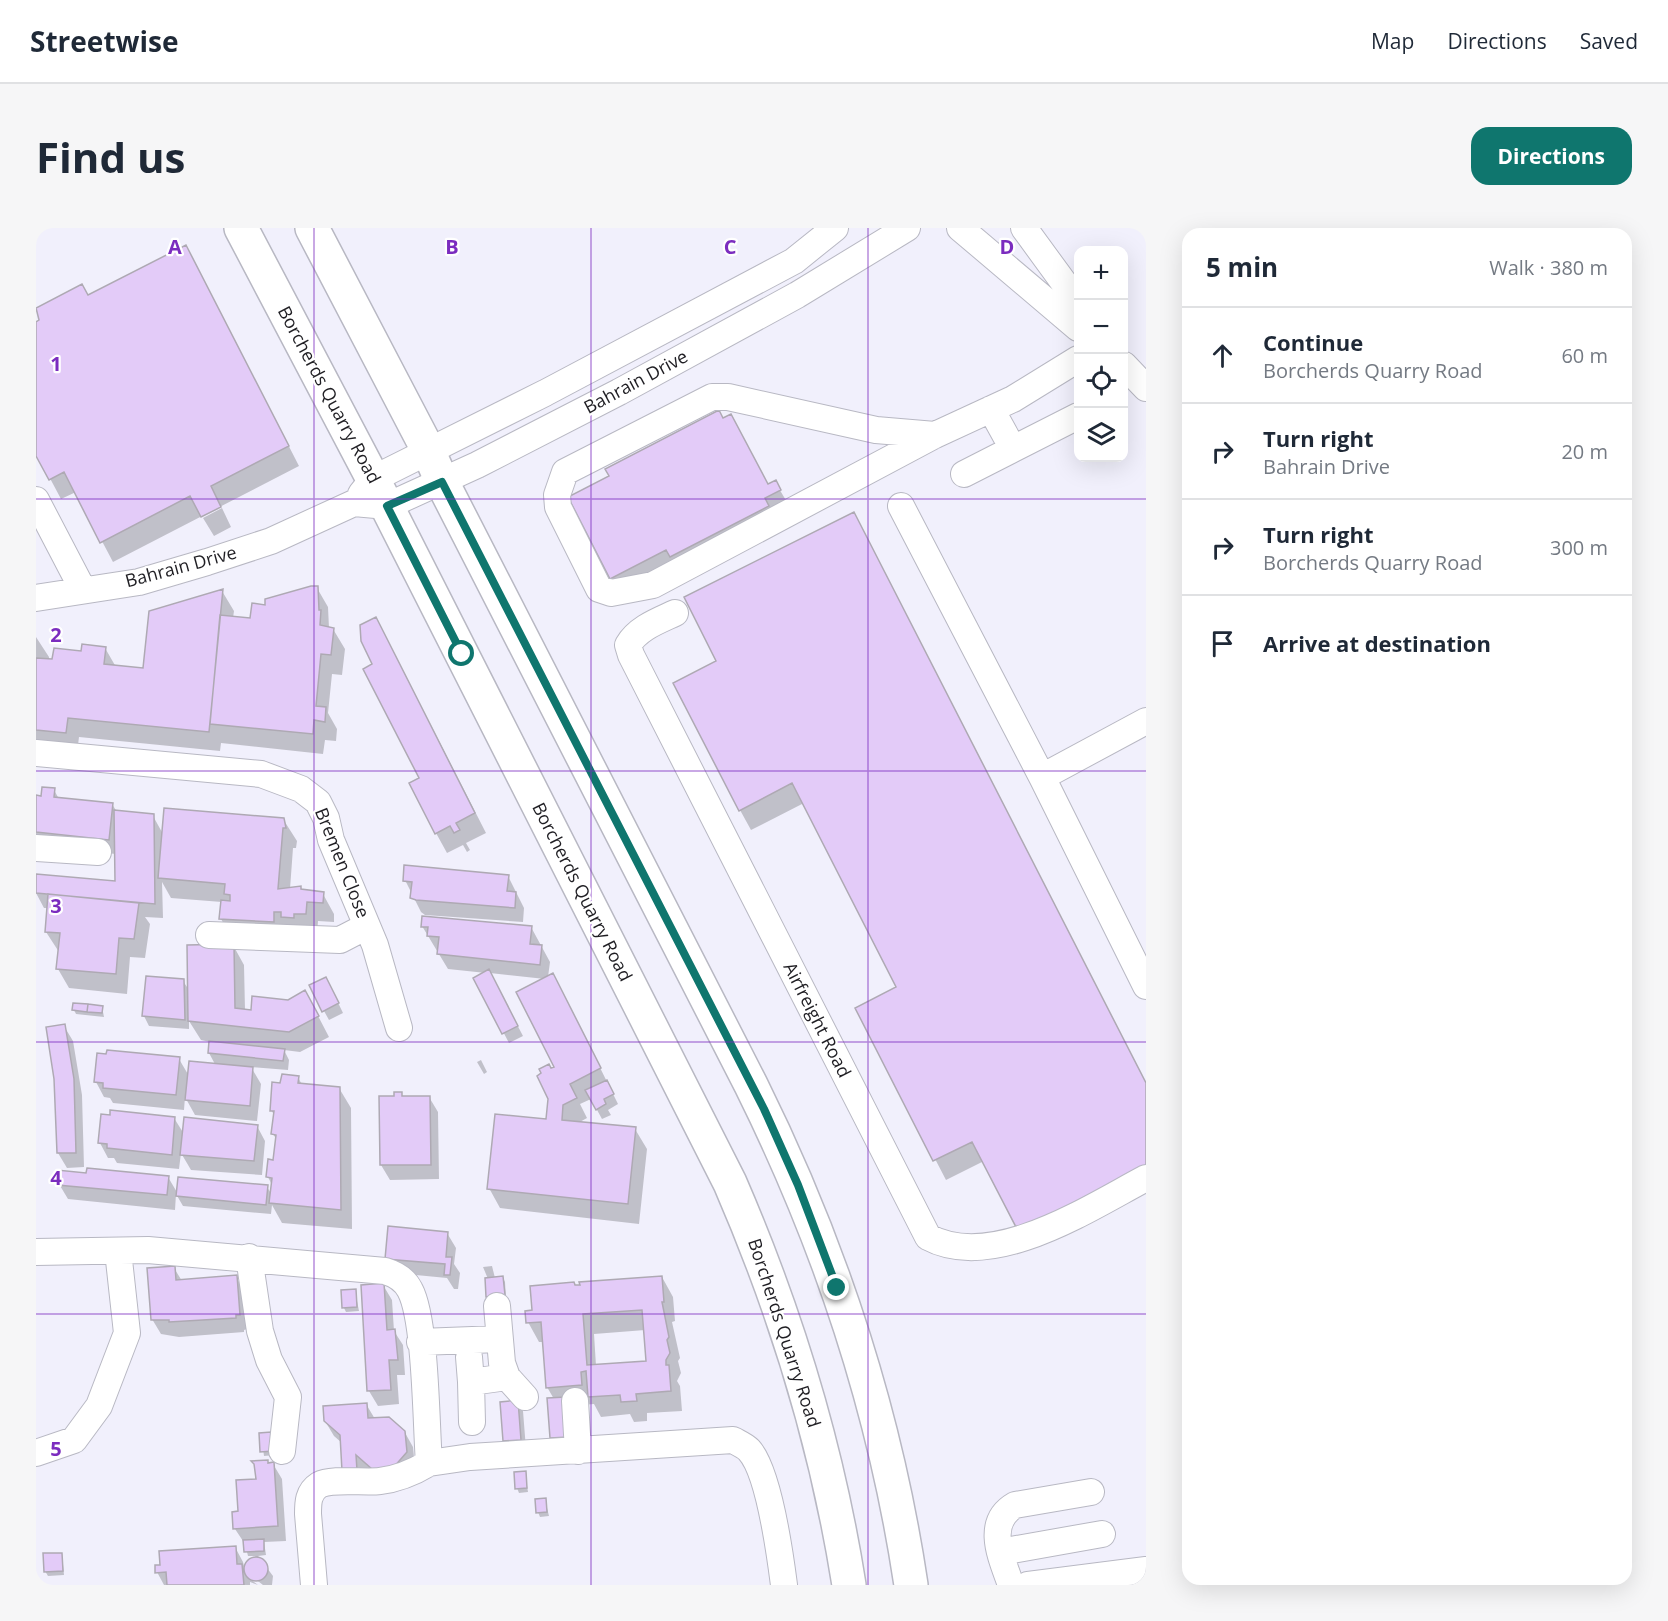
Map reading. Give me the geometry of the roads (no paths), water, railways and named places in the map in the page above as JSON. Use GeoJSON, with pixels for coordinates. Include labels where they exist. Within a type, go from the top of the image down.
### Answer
{"type":"FeatureCollection","features":[{"type":"Feature","properties":{"kind":"main road","name":"Borcherds Quarry Road"},"geometry":{"type":"LineString","coordinates":[[241,228],[371,496],[703,1124],[772,1286],[806,1392],[833,1500],[849,1585]]}},
{"type":"Feature","properties":{"kind":"main road"},"geometry":{"type":"LineString","coordinates":[[312,228],[428,450],[442,482],[751,1085],[798,1185],[831,1271],[870,1394],[890,1474],[911,1585]]}},
{"type":"Feature","properties":{"kind":"lane","name":"Bahrain Drive"},"geometry":{"type":"LineString","coordinates":[[371,496],[428,450],[544,393],[794,261],[835,228]]}},
{"type":"Feature","properties":{"kind":"lane","name":"Bahrain Drive"},"geometry":{"type":"LineString","coordinates":[[36,598],[139,582],[272,541],[371,496],[442,482],[619,392],[766,312],[907,228]]}},
{"type":"Feature","properties":{"kind":"lane"},"geometry":{"type":"LineString","coordinates":[[960,228],[1074,325]]}},
{"type":"Feature","properties":{"kind":"lane"},"geometry":{"type":"LineString","coordinates":[[1024,228],[1077,300]]}},
{"type":"Feature","properties":{"kind":"lane"},"geometry":{"type":"LineString","coordinates":[[935,435],[876,430],[728,397],[712,397],[565,472],[557,495],[558,507],[599,589],[611,593],[653,585],[935,435],[1013,399],[1074,361]]}},
{"type":"Feature","properties":{"kind":"lane"},"geometry":{"type":"LineString","coordinates":[[1128,369],[1146,388]]}},
{"type":"Feature","properties":{"kind":"lane"},"geometry":{"type":"LineString","coordinates":[[991,409],[1013,449]]}},
{"type":"Feature","properties":{"kind":"lane"},"geometry":{"type":"LineString","coordinates":[[964,474],[1074,418]]}},
{"type":"Feature","properties":{"kind":"lane"},"geometry":{"type":"LineString","coordinates":[[36,500],[83,590]]}},
{"type":"Feature","properties":{"kind":"lane"},"geometry":{"type":"LineString","coordinates":[[901,506],[1042,777],[1146,986]]}},
{"type":"Feature","properties":{"kind":"lane","name":"Airfreight Road"},"geometry":{"type":"LineString","coordinates":[[675,613],[632,638],[628,645],[631,655],[928,1237],[941,1244],[956,1246],[1011,1242],[1034,1235],[1146,1178]]}},
{"type":"Feature","properties":{"kind":"lane"},"geometry":{"type":"LineString","coordinates":[[1042,777],[1146,721]]}},
{"type":"Feature","properties":{"kind":"lane","name":"Bremen Close"},"geometry":{"type":"LineString","coordinates":[[36,753],[261,774],[301,789],[318,802],[326,818],[331,840],[368,926],[399,1029]]}},
{"type":"Feature","properties":{"kind":"lane"},"geometry":{"type":"LineString","coordinates":[[36,848],[98,852]]}},
{"type":"Feature","properties":{"kind":"lane"},"geometry":{"type":"LineString","coordinates":[[209,935],[340,940],[368,926]]}},
{"type":"Feature","properties":{"kind":"lane"},"geometry":{"type":"LineString","coordinates":[[36,1252],[148,1250],[249,1257],[392,1273],[410,1289],[420,1342],[429,1463]]}},
{"type":"Feature","properties":{"kind":"lane"},"geometry":{"type":"LineString","coordinates":[[36,1453],[74,1440],[99,1406],[127,1333],[118,1251]]}},
{"type":"Feature","properties":{"kind":"lane"},"geometry":{"type":"LineString","coordinates":[[249,1257],[260,1331],[269,1360],[288,1397],[282,1451]]}},
{"type":"Feature","properties":{"kind":"lane"},"geometry":{"type":"LineString","coordinates":[[496,1306],[502,1363],[507,1377],[525,1397]]}},
{"type":"Feature","properties":{"kind":"lane"},"geometry":{"type":"LineString","coordinates":[[420,1342],[499,1339]]}},
{"type":"Feature","properties":{"kind":"lane"},"geometry":{"type":"LineString","coordinates":[[469,1357],[472,1422]]}},
{"type":"Feature","properties":{"kind":"lane"},"geometry":{"type":"LineString","coordinates":[[471,1382],[507,1377]]}},
{"type":"Feature","properties":{"kind":"lane"},"geometry":{"type":"LineString","coordinates":[[574,1401],[578,1451]]}},
{"type":"Feature","properties":{"kind":"lane"},"geometry":{"type":"LineString","coordinates":[[314,1585],[308,1514],[312,1491],[324,1483],[381,1481],[413,1473],[429,1463],[470,1457],[578,1451],[704,1440],[733,1440],[753,1455],[763,1478],[779,1547],[784,1585]]}},
{"type":"Feature","properties":{"kind":"lane"},"geometry":{"type":"LineString","coordinates":[[1011,1585],[1000,1552],[998,1522],[1004,1511],[1015,1505],[1091,1492]]}},
{"type":"Feature","properties":{"kind":"lane"},"geometry":{"type":"LineString","coordinates":[[1000,1552],[1102,1534]]}},
{"type":"Feature","properties":{"kind":"lane"},"geometry":{"type":"LineString","coordinates":[[1028,1585],[1146,1570]]}}]}
